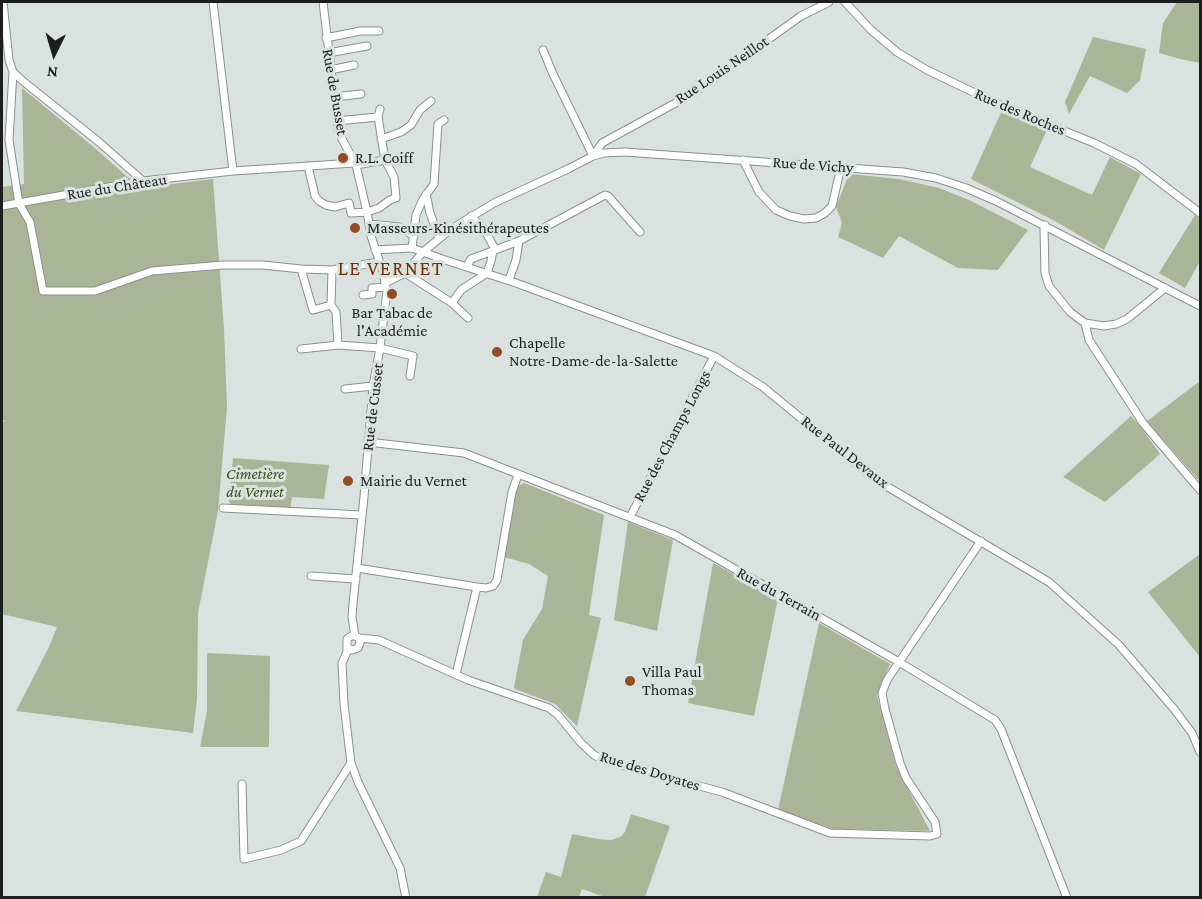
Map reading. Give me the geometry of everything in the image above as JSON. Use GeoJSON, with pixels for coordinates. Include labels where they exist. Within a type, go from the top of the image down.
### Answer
{"type":"FeatureCollection","features":[{"type":"Feature","properties":{"kind":"street"},"geometry":{"type":"LineString","coordinates":[[3,2],[9,60],[13,72],[9,140],[19,204],[30,222],[43,291],[95,291],[152,271],[223,265],[332,270],[379,262]]}},
{"type":"Feature","properties":{"kind":"street"},"geometry":{"type":"LineString","coordinates":[[213,2],[233,171]]}},
{"type":"Feature","properties":{"kind":"street","name":"Rue de Busset"},"geometry":{"type":"LineString","coordinates":[[323,2],[337,121],[341,137],[355,164],[375,250],[386,285]]}},
{"type":"Feature","properties":{"kind":"street","name":"Rue Louis Neillot"},"geometry":{"type":"LineString","coordinates":[[593,156],[602,143],[692,93],[801,16],[829,2]]}},
{"type":"Feature","properties":{"kind":"street","name":"Rue des Roches"},"geometry":{"type":"LineString","coordinates":[[845,2],[871,30],[897,52],[927,70],[998,104],[1094,143],[1136,164],[1200,213]]}},
{"type":"Feature","properties":{"kind":"street"},"geometry":{"type":"LineString","coordinates":[[326,38],[360,31],[379,31]]}},
{"type":"Feature","properties":{"kind":"street"},"geometry":{"type":"LineString","coordinates":[[328,53],[367,46]]}},
{"type":"Feature","properties":{"kind":"street"},"geometry":{"type":"LineString","coordinates":[[543,50],[593,156]]}},
{"type":"Feature","properties":{"kind":"street"},"geometry":{"type":"LineString","coordinates":[[330,70],[354,65]]}},
{"type":"Feature","properties":{"kind":"street"},"geometry":{"type":"LineString","coordinates":[[13,72],[143,181]]}},
{"type":"Feature","properties":{"kind":"street"},"geometry":{"type":"LineString","coordinates":[[334,97],[361,94]]}},
{"type":"Feature","properties":{"kind":"street"},"geometry":{"type":"LineString","coordinates":[[381,139],[401,132],[411,125],[420,110],[430,101]]}},
{"type":"Feature","properties":{"kind":"street"},"geometry":{"type":"LineString","coordinates":[[308,166],[315,196],[326,205],[335,207],[349,204],[351,213],[367,212],[396,198],[394,177],[385,160],[381,139],[378,117],[380,109]]}},
{"type":"Feature","properties":{"kind":"street"},"geometry":{"type":"LineString","coordinates":[[337,121],[378,117]]}},
{"type":"Feature","properties":{"kind":"street"},"geometry":{"type":"LineString","coordinates":[[375,250],[412,248],[416,215],[423,199],[434,184],[438,124],[444,120]]}},
{"type":"Feature","properties":{"kind":"street"},"geometry":{"type":"LineString","coordinates":[[614,137],[616,152]]}},
{"type":"Feature","properties":{"kind":"street","name":"Rue de Vichy"},"geometry":{"type":"LineString","coordinates":[[405,273],[439,238],[471,216],[593,156],[616,152],[903,172],[936,178],[996,201],[1200,306]]}},
{"type":"Feature","properties":{"kind":"street","name":"Rue du Château"},"geometry":{"type":"LineString","coordinates":[[2,206],[143,181],[233,171],[355,164],[385,160]]}},
{"type":"Feature","properties":{"kind":"street"},"geometry":{"type":"LineString","coordinates":[[743,160],[759,192],[777,210],[804,219],[816,218],[832,206],[841,167]]}},
{"type":"Feature","properties":{"kind":"street"},"geometry":{"type":"LineString","coordinates":[[426,194],[439,238]]}},
{"type":"Feature","properties":{"kind":"street"},"geometry":{"type":"LineString","coordinates":[[467,266],[471,259],[519,241],[605,195],[640,232]]}},
{"type":"Feature","properties":{"kind":"street"},"geometry":{"type":"LineString","coordinates":[[452,303],[461,290],[487,273],[494,250],[485,231],[471,216]]}},
{"type":"Feature","properties":{"kind":"street"},"geometry":{"type":"LineString","coordinates":[[369,224],[393,225],[414,236]]}},
{"type":"Feature","properties":{"kind":"street"},"geometry":{"type":"LineString","coordinates":[[1045,225],[1045,273],[1049,286],[1070,312],[1084,323],[1104,326],[1116,324],[1127,319],[1165,288]]}},
{"type":"Feature","properties":{"kind":"street"},"geometry":{"type":"LineString","coordinates":[[509,280],[516,260],[519,241]]}},
{"type":"Feature","properties":{"kind":"street","name":"Rue Paul Devaux"},"geometry":{"type":"LineString","coordinates":[[412,248],[509,280],[714,356],[763,387],[876,480],[1049,582],[1109,635],[1174,709],[1191,733],[1200,752]]}},
{"type":"Feature","properties":{"kind":"street"},"geometry":{"type":"LineString","coordinates":[[301,269],[313,310],[331,305]]}},
{"type":"Feature","properties":{"kind":"street"},"geometry":{"type":"LineString","coordinates":[[332,270],[331,305],[336,312],[338,345]]}},
{"type":"Feature","properties":{"kind":"street"},"geometry":{"type":"LineString","coordinates":[[363,295],[372,294],[372,288],[386,285],[405,273],[452,303],[468,318]]}},
{"type":"Feature","properties":{"kind":"street","name":"Rue de Cusset"},"geometry":{"type":"LineString","coordinates":[[354,637],[353,604],[373,386],[380,348],[386,285]]}},
{"type":"Feature","properties":{"kind":"street"},"geometry":{"type":"LineString","coordinates":[[1084,323],[1089,340],[1143,423],[1200,490]]}},
{"type":"Feature","properties":{"kind":"street"},"geometry":{"type":"LineString","coordinates":[[301,349],[338,345],[380,348],[413,356],[410,376]]}},
{"type":"Feature","properties":{"kind":"street","name":"Rue des Champs Longs"},"geometry":{"type":"LineString","coordinates":[[630,517],[714,356]]}},
{"type":"Feature","properties":{"kind":"street"},"geometry":{"type":"LineString","coordinates":[[345,389],[373,386]]}},
{"type":"Feature","properties":{"kind":"street","name":"Rue du Terrain"},"geometry":{"type":"LineString","coordinates":[[368,442],[464,453],[675,535],[899,662],[995,720],[1067,897]]}},
{"type":"Feature","properties":{"kind":"street"},"geometry":{"type":"LineString","coordinates":[[357,568],[477,587],[493,586],[497,580],[512,492],[518,474]]}},
{"type":"Feature","properties":{"kind":"street"},"geometry":{"type":"LineString","coordinates":[[223,508],[362,515]]}},
{"type":"Feature","properties":{"kind":"street"},"geometry":{"type":"LineString","coordinates":[[899,662],[981,541]]}},
{"type":"Feature","properties":{"kind":"street"},"geometry":{"type":"LineString","coordinates":[[311,576],[356,579]]}},
{"type":"Feature","properties":{"kind":"street"},"geometry":{"type":"LineString","coordinates":[[456,674],[477,587]]}},
{"type":"Feature","properties":{"kind":"street"},"geometry":{"type":"LineString","coordinates":[[353,648],[346,642],[354,637],[360,643],[353,648],[347,652],[342,663],[346,732],[351,763],[400,868],[406,897]]}},
{"type":"Feature","properties":{"kind":"street","name":"Rue des Doyates"},"geometry":{"type":"LineString","coordinates":[[354,637],[379,640],[490,688],[549,708],[581,743],[594,755],[606,761],[722,792],[830,833],[930,836],[937,834],[935,822],[906,778],[885,710],[882,693],[887,680],[899,662]]}},
{"type":"Feature","properties":{"kind":"street"},"geometry":{"type":"LineString","coordinates":[[353,648],[370,643],[385,644]]}},
{"type":"Feature","properties":{"kind":"street"},"geometry":{"type":"LineString","coordinates":[[242,784],[244,859],[281,850],[301,841],[351,763]]}},
{"type":"Feature","properties":{"kind":"green space"},"geometry":{"type":"Polygon","coordinates":[[[1177,2],[1200,2],[1200,63],[1159,53],[1163,23],[1177,2]]]}},
{"type":"Feature","properties":{"kind":"green space"},"geometry":{"type":"Polygon","coordinates":[[[1093,37],[1146,49],[1140,80],[1127,93],[1090,76],[1069,114],[1065,102],[1093,37]]]}},
{"type":"Feature","properties":{"kind":"green space"},"geometry":{"type":"Polygon","coordinates":[[[22,88],[140,188],[213,179],[227,407],[218,511],[198,613],[197,699],[193,733],[16,711],[57,627],[2,614],[2,424],[5,420],[2,420],[2,187],[24,184],[22,88]]]}},
{"type":"Feature","properties":{"kind":"green space"},"geometry":{"type":"Polygon","coordinates":[[[1003,108],[1047,130],[1030,167],[1092,195],[1110,157],[1141,174],[1104,250],[1055,221],[971,179],[1003,108]]]}},
{"type":"Feature","properties":{"kind":"green space"},"geometry":{"type":"Polygon","coordinates":[[[849,174],[899,179],[939,188],[969,200],[1028,230],[998,270],[958,268],[899,236],[883,258],[838,237],[842,223],[836,207],[849,174]]]}},
{"type":"Feature","properties":{"kind":"green space"},"geometry":{"type":"Polygon","coordinates":[[[1195,215],[1200,219],[1200,261],[1185,288],[1159,273],[1195,215]]]}},
{"type":"Feature","properties":{"kind":"green space"},"geometry":{"type":"Polygon","coordinates":[[[1200,381],[1200,482],[1147,421],[1200,381]]]}},
{"type":"Feature","properties":{"kind":"green space"},"geometry":{"type":"Polygon","coordinates":[[[1131,416],[1160,454],[1105,502],[1063,477],[1131,416]]]}},
{"type":"Feature","properties":{"kind":"green space","name":"Cimetière du Vernet"},"geometry":{"type":"Polygon","coordinates":[[[233,458],[329,465],[324,499],[292,497],[290,510],[231,505],[229,501],[233,458]]]}},
{"type":"Feature","properties":{"kind":"green space"},"geometry":{"type":"Polygon","coordinates":[[[524,483],[604,515],[589,615],[601,618],[577,726],[555,704],[514,687],[523,640],[542,609],[548,576],[529,564],[504,557],[514,488],[524,483]]]}},
{"type":"Feature","properties":{"kind":"green space"},"geometry":{"type":"Polygon","coordinates":[[[628,522],[673,540],[657,631],[614,620],[628,522]]]}},
{"type":"Feature","properties":{"kind":"green space"},"geometry":{"type":"Polygon","coordinates":[[[1200,554],[1200,657],[1148,592],[1200,554]]]}},
{"type":"Feature","properties":{"kind":"green space"},"geometry":{"type":"Polygon","coordinates":[[[713,563],[778,598],[754,716],[688,703],[713,563]]]}},
{"type":"Feature","properties":{"kind":"green space"},"geometry":{"type":"Polygon","coordinates":[[[819,623],[890,664],[877,695],[896,766],[930,831],[833,829],[778,810],[819,623]]]}},
{"type":"Feature","properties":{"kind":"green space"},"geometry":{"type":"Polygon","coordinates":[[[207,653],[270,656],[269,747],[200,747],[207,711],[207,653]]]}},
{"type":"Feature","properties":{"kind":"green space"},"geometry":{"type":"Polygon","coordinates":[[[631,814],[670,826],[645,897],[605,897],[582,889],[579,897],[537,897],[546,872],[561,877],[572,834],[611,840],[620,837],[625,832],[631,814]]]}},
{"type":"Feature","properties":{"kind":"place","name":"R.L. Coiff"},"geometry":{"type":"Point","coordinates":[343,158]}},
{"type":"Feature","properties":{"kind":"place","name":"Masseurs-Kinésithérapeutes"},"geometry":{"type":"Point","coordinates":[355,228]}},
{"type":"Feature","properties":{"kind":"place","name":"Bar Tabac de l'Académie"},"geometry":{"type":"Point","coordinates":[392,294]}},
{"type":"Feature","properties":{"kind":"place","name":"Chapelle Notre-Dame-de-la-Salette"},"geometry":{"type":"Point","coordinates":[497,352]}},
{"type":"Feature","properties":{"kind":"place","name":"Mairie du Vernet"},"geometry":{"type":"Point","coordinates":[348,481]}},
{"type":"Feature","properties":{"kind":"place","name":"Villa Paul Thomas"},"geometry":{"type":"Point","coordinates":[630,681]}},
{"type":"Feature","properties":{"kind":"district","name":"LE VERNET"},"geometry":{"type":"Point","coordinates":[391,269]}}]}
